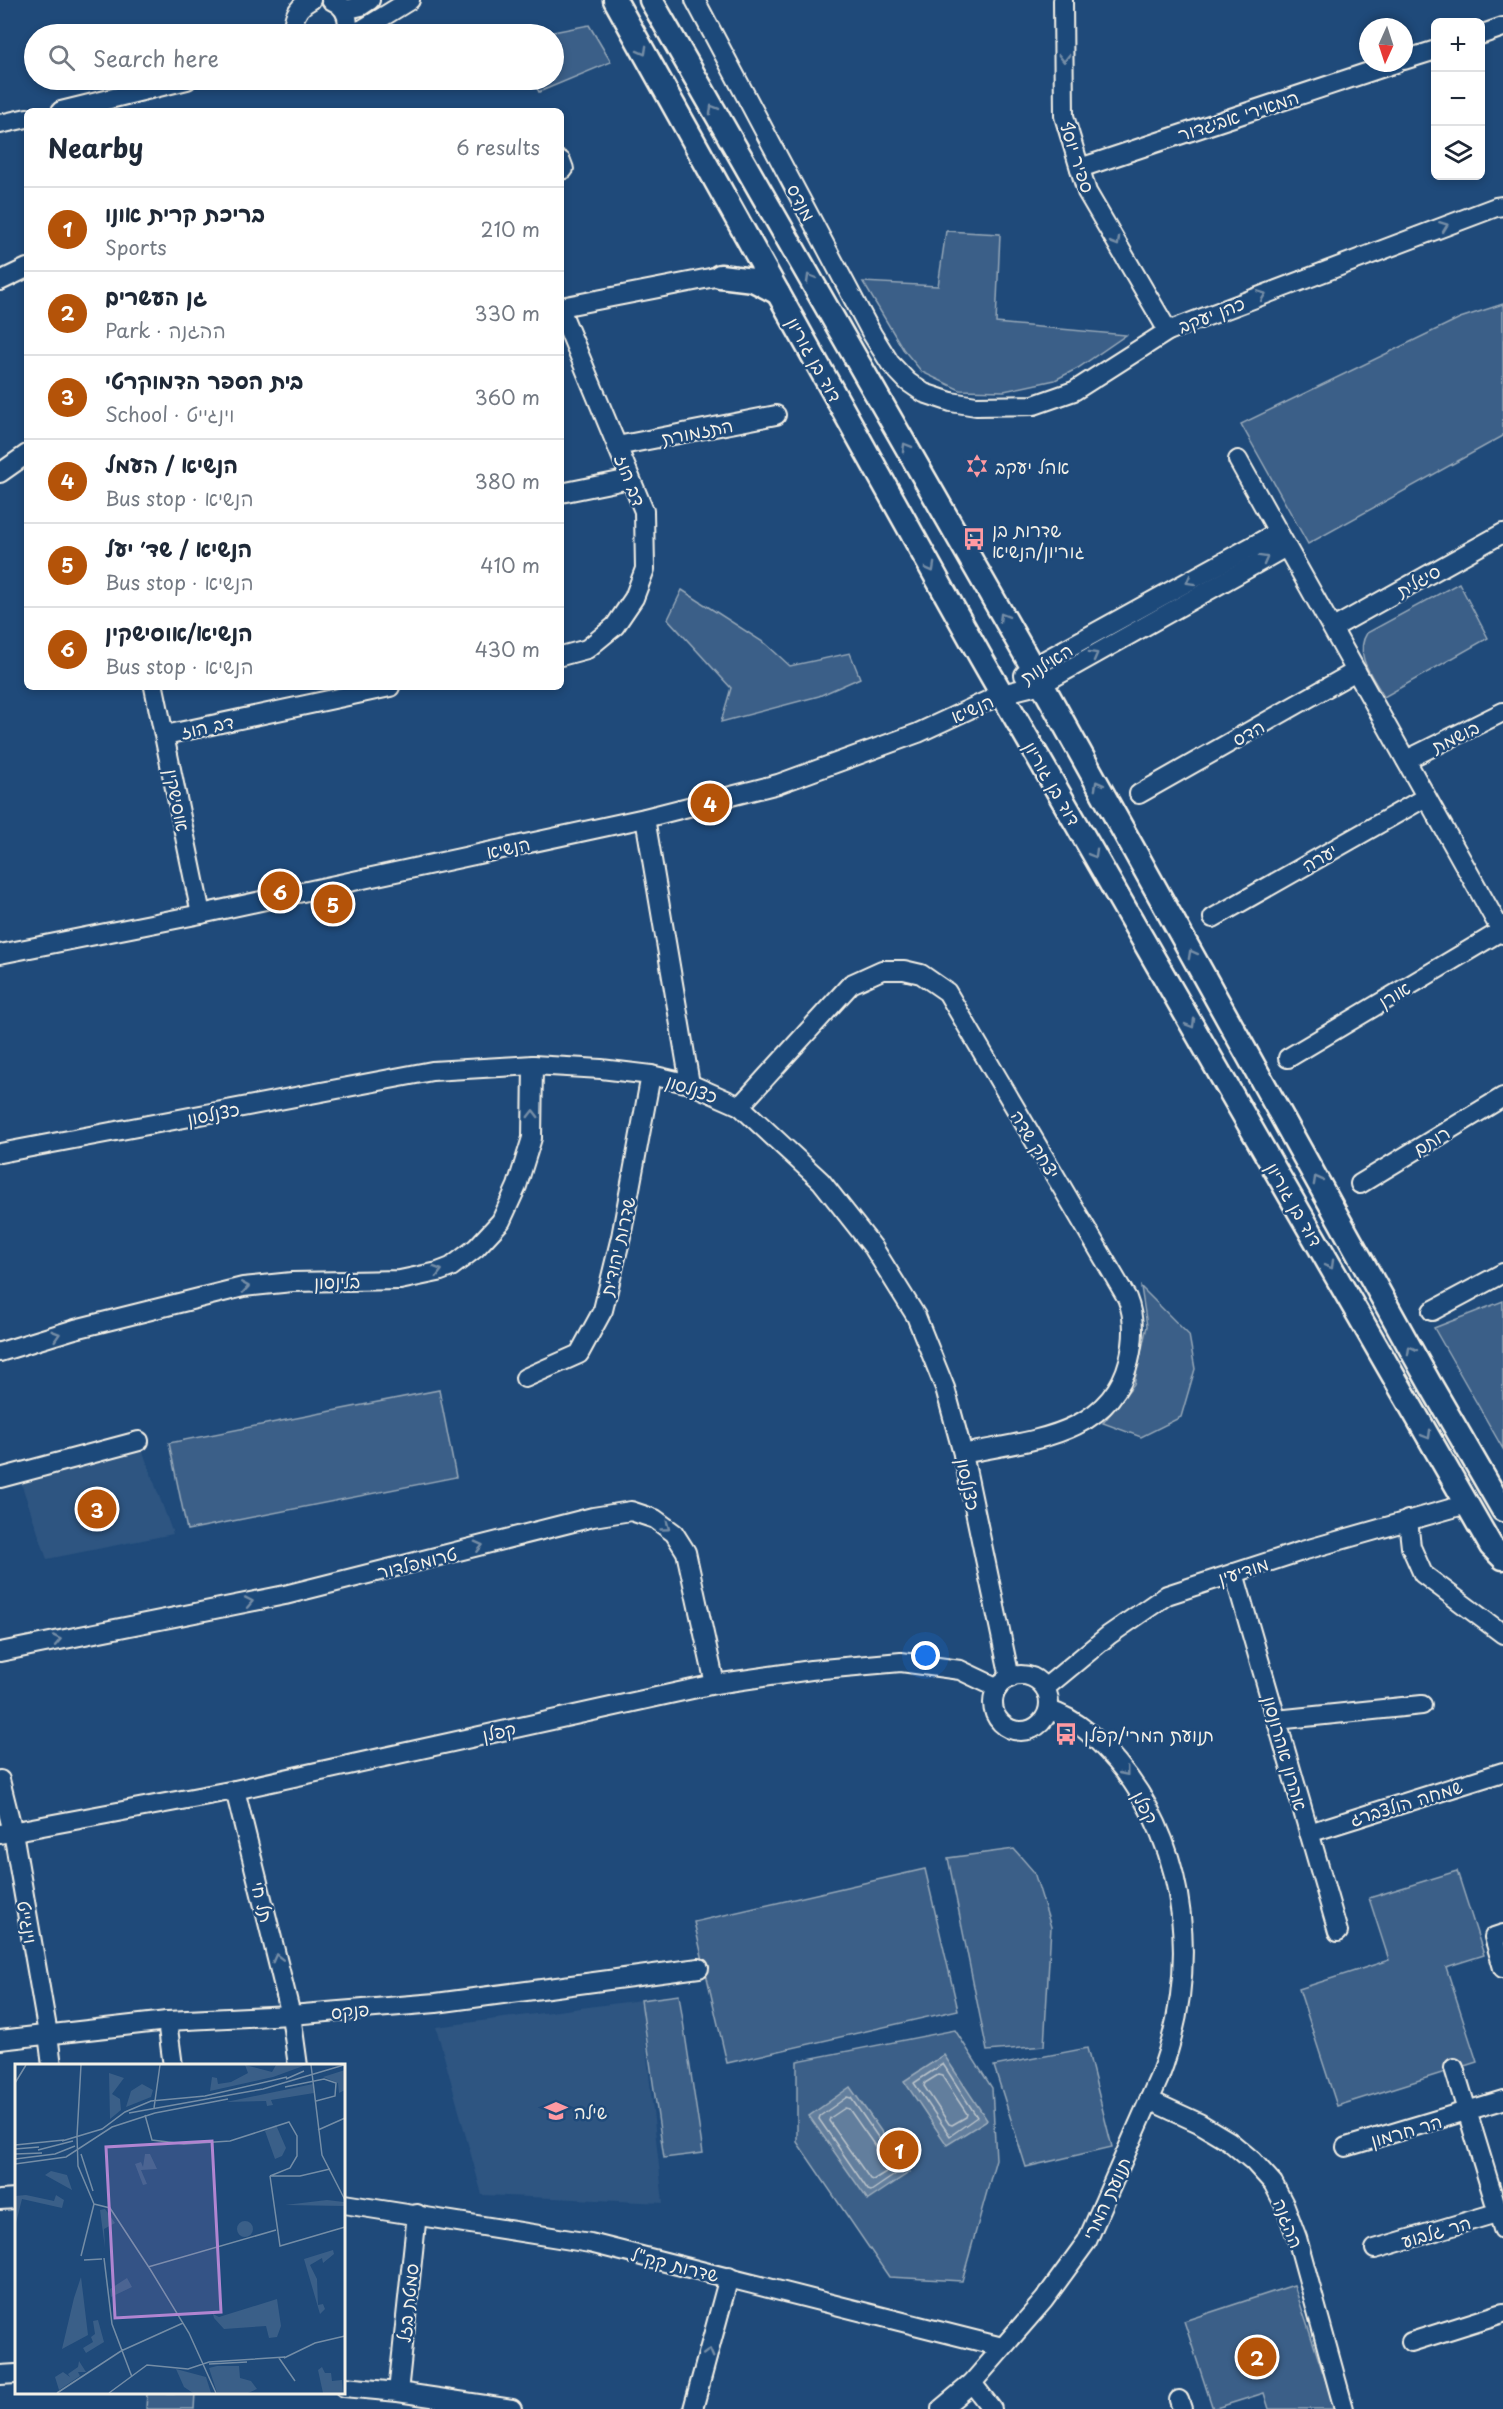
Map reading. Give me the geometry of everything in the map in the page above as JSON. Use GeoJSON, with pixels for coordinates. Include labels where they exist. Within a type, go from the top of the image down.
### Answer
{"type":"FeatureCollection","features":[{"type":"Feature","properties":{"kind":"main road","name":"דוד בן גוריון"},"geometry":{"type":"LineString","coordinates":[[615,0],[1002,694],[1491,1546],[1503,1558]]}},
{"type":"Feature","properties":{"kind":"main road","name":"דוד בן גוריון"},"geometry":{"type":"LineString","coordinates":[[651,0],[1037,675],[1429,1382],[1503,1510]]}},
{"type":"Feature","properties":{"kind":"main road"},"geometry":{"type":"LineString","coordinates":[[720,276],[731,268],[738,257],[741,244],[740,224]]}},
{"type":"Feature","properties":{"kind":"main road"},"geometry":{"type":"LineString","coordinates":[[720,276],[753,280],[778,293]]}},
{"type":"Feature","properties":{"kind":"street"},"geometry":{"type":"LineString","coordinates":[[294,24],[296,15],[309,0]]}},
{"type":"Feature","properties":{"kind":"street"},"geometry":{"type":"LineString","coordinates":[[338,5],[361,6],[370,0]]}},
{"type":"Feature","properties":{"kind":"street"},"geometry":{"type":"LineString","coordinates":[[371,24],[411,0]]}},
{"type":"Feature","properties":{"kind":"street","name":"מנדס"},"geometry":{"type":"LineString","coordinates":[[695,0],[872,334],[890,363],[908,382],[924,393]]}},
{"type":"Feature","properties":{"kind":"street","name":"ספיר יוסף"},"geometry":{"type":"LineString","coordinates":[[1063,0],[1064,116],[1087,192],[1168,330]]}},
{"type":"Feature","properties":{"kind":"street"},"geometry":{"type":"LineString","coordinates":[[338,5],[348,24]]}},
{"type":"Feature","properties":{"kind":"street"},"geometry":{"type":"LineString","coordinates":[[1485,33],[1503,27]]}},
{"type":"Feature","properties":{"kind":"street"},"geometry":{"type":"LineString","coordinates":[[1413,57],[1431,52]]}},
{"type":"Feature","properties":{"kind":"street","name":"המאירי אביגדור"},"geometry":{"type":"LineString","coordinates":[[1080,168],[1369,72]]}},
{"type":"Feature","properties":{"kind":"street"},"geometry":{"type":"LineString","coordinates":[[92,108],[153,90]]}},
{"type":"Feature","properties":{"kind":"street"},"geometry":{"type":"LineString","coordinates":[[0,124],[24,119]]}},
{"type":"Feature","properties":{"kind":"street","name":"כהן יעקב"},"geometry":{"type":"LineString","coordinates":[[924,393],[951,402],[976,406],[1034,405],[1074,391],[1168,330],[1503,206]]}},
{"type":"Feature","properties":{"kind":"street"},"geometry":{"type":"LineString","coordinates":[[0,280],[24,269]]}},
{"type":"Feature","properties":{"kind":"street"},"geometry":{"type":"LineString","coordinates":[[564,308],[720,276]]}},
{"type":"Feature","properties":{"kind":"street","name":"דב הוז"},"geometry":{"type":"LineString","coordinates":[[564,316],[644,511],[645,569],[634,598],[615,626],[588,649],[564,655]]}},
{"type":"Feature","properties":{"kind":"street","name":"התזמורת"},"geometry":{"type":"LineString","coordinates":[[617,446],[776,415]]}},
{"type":"Feature","properties":{"kind":"street"},"geometry":{"type":"LineString","coordinates":[[0,473],[24,456]]}},
{"type":"Feature","properties":{"kind":"street"},"geometry":{"type":"LineString","coordinates":[[1238,460],[1502,932]]}},
{"type":"Feature","properties":{"kind":"street"},"geometry":{"type":"LineString","coordinates":[[564,492],[630,479]]}},
{"type":"Feature","properties":{"kind":"street","name":"סיגלית"},"geometry":{"type":"LineString","coordinates":[[1333,628],[1503,533]]}},
{"type":"Feature","properties":{"kind":"street","name":"האילנות"},"geometry":{"type":"LineString","coordinates":[[1002,694],[1282,540]]}},
{"type":"Feature","properties":{"kind":"street","name":"הדס"},"geometry":{"type":"LineString","coordinates":[[1139,794],[1356,671]]}},
{"type":"Feature","properties":{"kind":"street","name":"אוסישקין"},"geometry":{"type":"LineString","coordinates":[[155,690],[201,914]]}},
{"type":"Feature","properties":{"kind":"street","name":"דב הוז"},"geometry":{"type":"LineString","coordinates":[[165,735],[376,690]]}},
{"type":"Feature","properties":{"kind":"street","name":"הנשיא"},"geometry":{"type":"LineString","coordinates":[[0,954],[201,914],[645,818],[778,784],[918,732],[1002,694]]}},
{"type":"Feature","properties":{"kind":"street","name":"בושמת"},"geometry":{"type":"LineString","coordinates":[[1406,760],[1503,712]]}},
{"type":"Feature","properties":{"kind":"street","name":"יערה"},"geometry":{"type":"LineString","coordinates":[[1213,918],[1426,797]]}},
{"type":"Feature","properties":{"kind":"street"},"geometry":{"type":"LineString","coordinates":[[645,818],[690,1084]]}},
{"type":"Feature","properties":{"kind":"street","name":"אורן"},"geometry":{"type":"LineString","coordinates":[[1288,1058],[1502,932]]}},
{"type":"Feature","properties":{"kind":"street","name":"יצחק שדה"},"geometry":{"type":"LineString","coordinates":[[740,1106],[851,984],[882,970],[904,970],[921,974],[947,992],[1127,1298],[1131,1309],[1133,1338],[1126,1370],[1118,1388],[1111,1398],[1084,1422],[1072,1429],[963,1454]]}},
{"type":"Feature","properties":{"kind":"street","name":"כצנלסון"},"geometry":{"type":"LineString","coordinates":[[0,1153],[432,1071],[533,1065],[602,1069],[651,1075],[690,1084],[740,1106],[821,1181],[873,1247],[916,1316],[945,1388],[963,1454],[1004,1683]]}},
{"type":"Feature","properties":{"kind":"street","name":"בלינסון"},"geometry":{"type":"LineString","coordinates":[[0,1352],[75,1329],[243,1287],[292,1282],[400,1280],[451,1268],[476,1248],[501,1221],[517,1186],[532,1138],[533,1065]]}},
{"type":"Feature","properties":{"kind":"street","name":"שדרות יהודית"},"geometry":{"type":"LineString","coordinates":[[525,1378],[579,1354],[603,1310],[621,1237],[651,1075]]}},
{"type":"Feature","properties":{"kind":"street","name":"רותם"},"geometry":{"type":"LineString","coordinates":[[1360,1184],[1503,1097]]}},
{"type":"Feature","properties":{"kind":"street"},"geometry":{"type":"LineString","coordinates":[[1432,1311],[1503,1273]]}},
{"type":"Feature","properties":{"kind":"street"},"geometry":{"type":"LineString","coordinates":[[0,1479],[139,1441]]}},
{"type":"Feature","properties":{"kind":"street","name":"מודיעין"},"geometry":{"type":"LineString","coordinates":[[1045,1688],[1077,1660],[1167,1595],[1407,1520],[1467,1504]]}},
{"type":"Feature","properties":{"kind":"street","name":"טרומפלדור"},"geometry":{"type":"LineString","coordinates":[[0,1652],[285,1595],[592,1517],[631,1511],[655,1519],[674,1533],[686,1552],[715,1684]]}},
{"type":"Feature","properties":{"kind":"street"},"geometry":{"type":"LineString","coordinates":[[1407,1520],[1411,1547],[1423,1574],[1503,1634]]}},
{"type":"Feature","properties":{"kind":"street","name":"אהרון אהרונסון"},"geometry":{"type":"LineString","coordinates":[[1234,1573],[1338,1932]]}},
{"type":"Feature","properties":{"kind":"street","name":"קפלן"},"geometry":{"type":"LineString","coordinates":[[6,1833],[235,1790],[715,1684],[811,1670],[901,1662],[960,1670],[1004,1683]]}},
{"type":"Feature","properties":{"kind":"street"},"geometry":{"type":"LineString","coordinates":[[1018,1676],[1033,1678],[1045,1688],[1049,1699],[1049,1710],[1039,1725],[1032,1730],[1014,1730],[1000,1722],[993,1702],[1004,1683],[1018,1676]]}},
{"type":"Feature","properties":{"kind":"street"},"geometry":{"type":"LineString","coordinates":[[1276,1720],[1422,1705]]}},
{"type":"Feature","properties":{"kind":"street","name":"קפלן"},"geometry":{"type":"LineString","coordinates":[[1049,1710],[1066,1716],[1094,1737],[1126,1773],[1147,1804],[1163,1840],[1177,1889],[1181,1907],[1183,1941]]}},
{"type":"Feature","properties":{"kind":"street","name":"שמחה הולצברג"},"geometry":{"type":"LineString","coordinates":[[1309,1833],[1503,1772]]}},
{"type":"Feature","properties":{"kind":"street","name":"וינגייט"},"geometry":{"type":"LineString","coordinates":[[0,1780],[6,1833],[48,2034],[52,2064]]}},
{"type":"Feature","properties":{"kind":"street","name":"תל חי"},"geometry":{"type":"LineString","coordinates":[[235,1790],[291,2015],[298,2064]]}},
{"type":"Feature","properties":{"kind":"street"},"geometry":{"type":"LineString","coordinates":[[1503,1934],[1494,1937],[1503,1968]]}},
{"type":"Feature","properties":{"kind":"street","name":"תנועת המרי"},"geometry":{"type":"LineString","coordinates":[[941,2409],[972,2383],[1044,2300],[1087,2241],[1168,2055],[1180,2007],[1183,1941]]}},
{"type":"Feature","properties":{"kind":"street","name":"פנקס"},"geometry":{"type":"LineString","coordinates":[[0,2040],[167,2021],[291,2015],[436,2003],[699,1968]]}},
{"type":"Feature","properties":{"kind":"street"},"geometry":{"type":"LineString","coordinates":[[167,2021],[173,2064]]}},
{"type":"Feature","properties":{"kind":"street"},"geometry":{"type":"LineString","coordinates":[[1454,2068],[1501,2218]]}},
{"type":"Feature","properties":{"kind":"street","name":"ההגנה"},"geometry":{"type":"LineString","coordinates":[[1149,2100],[1199,2123],[1229,2141],[1253,2161],[1273,2183],[1297,2238],[1344,2409]]}},
{"type":"Feature","properties":{"kind":"street","name":"הר חרמון"},"geometry":{"type":"LineString","coordinates":[[1346,2147],[1503,2100]]}},
{"type":"Feature","properties":{"kind":"street"},"geometry":{"type":"LineString","coordinates":[[0,2200],[15,2199]]}},
{"type":"Feature","properties":{"kind":"street","name":"שדרות קק\"ל"},"geometry":{"type":"LineString","coordinates":[[345,2204],[590,2242],[1002,2348]]}},
{"type":"Feature","properties":{"kind":"street","name":"סמטת בזל"},"geometry":{"type":"LineString","coordinates":[[398,2392],[417,2214]]}},
{"type":"Feature","properties":{"kind":"street","name":"הר גלבוע"},"geometry":{"type":"LineString","coordinates":[[1375,2249],[1501,2218]]}},
{"type":"Feature","properties":{"kind":"street"},"geometry":{"type":"LineString","coordinates":[[693,2409],[729,2277]]}},
{"type":"Feature","properties":{"kind":"street"},"geometry":{"type":"LineString","coordinates":[[1412,2342],[1503,2313]]}},
{"type":"Feature","properties":{"kind":"street"},"geometry":{"type":"LineString","coordinates":[[0,2375],[15,2374]]}},
{"type":"Feature","properties":{"kind":"street"},"geometry":{"type":"LineString","coordinates":[[972,2383],[992,2409]]}},
{"type":"Feature","properties":{"kind":"street"},"geometry":{"type":"LineString","coordinates":[[345,2387],[398,2392],[512,2409]]}},
{"type":"Feature","properties":{"kind":"shaded area"},"geometry":{"type":"Polygon","coordinates":[[[589,25],[611,62],[564,82],[564,30],[589,25]]]}},
{"type":"Feature","properties":{"kind":"shaded area"},"geometry":{"type":"Polygon","coordinates":[[[946,231],[1000,234],[996,323],[1126,335],[1078,368],[1055,380],[1004,391],[960,390],[922,372],[903,349],[863,282],[938,286],[946,231]]]}},
{"type":"Feature","properties":{"kind":"shaded area"},"geometry":{"type":"Polygon","coordinates":[[[1503,304],[1503,436],[1308,544],[1241,424],[1460,318],[1503,304]]]}},
{"type":"Feature","properties":{"kind":"shaded area"},"geometry":{"type":"Polygon","coordinates":[[[1459,583],[1488,638],[1384,697],[1363,658],[1363,641],[1367,633],[1459,583]]]}},
{"type":"Feature","properties":{"kind":"shaded area"},"geometry":{"type":"Polygon","coordinates":[[[682,590],[766,644],[790,666],[850,653],[860,678],[819,696],[721,722],[731,688],[668,619],[682,590]]]}},
{"type":"Feature","properties":{"kind":"shaded area"},"geometry":{"type":"Polygon","coordinates":[[[1141,1287],[1189,1335],[1195,1369],[1181,1417],[1141,1437],[1103,1423],[1134,1384],[1147,1326],[1141,1287]]]}},
{"type":"Feature","properties":{"kind":"shaded area"},"geometry":{"type":"Polygon","coordinates":[[[1503,1301],[1503,1449],[1434,1328],[1503,1301]]]}},
{"type":"Feature","properties":{"kind":"shaded area"},"geometry":{"type":"Polygon","coordinates":[[[439,1390],[456,1477],[187,1530],[169,1443],[439,1390]]]}},
{"type":"Feature","properties":{"kind":"shaded area"},"geometry":{"type":"Polygon","coordinates":[[[139,1441],[173,1534],[47,1559],[21,1483],[139,1441]]]}},
{"type":"Feature","properties":{"kind":"shaded area"},"geometry":{"type":"Polygon","coordinates":[[[1014,1849],[1034,1872],[1051,1927],[1044,2046],[987,2051],[948,1858],[1014,1849]]]}},
{"type":"Feature","properties":{"kind":"shaded area"},"geometry":{"type":"Polygon","coordinates":[[[925,1869],[958,2010],[727,2063],[694,1922],[925,1869]]]}},
{"type":"Feature","properties":{"kind":"shaded area"},"geometry":{"type":"Polygon","coordinates":[[[1457,1871],[1484,1955],[1446,1967],[1477,2062],[1337,2106],[1299,1989],[1389,1960],[1369,1898],[1457,1871]]]}},
{"type":"Feature","properties":{"kind":"shaded area"},"geometry":{"type":"Polygon","coordinates":[[[679,1995],[703,2153],[664,2158],[641,2000],[679,1995]]]}},
{"type":"Feature","properties":{"kind":"shaded area","name":"שילה"},"geometry":{"type":"Polygon","coordinates":[[[641,2000],[663,2203],[482,2195],[436,2027],[641,2000]]]}},
{"type":"Feature","properties":{"kind":"shaded area"},"geometry":{"type":"Polygon","coordinates":[[[955,2030],[992,2088],[996,2159],[962,2281],[889,2277],[797,2142],[797,2061],[955,2030]]]}},
{"type":"Feature","properties":{"kind":"shaded area"},"geometry":{"type":"Polygon","coordinates":[[[1087,2048],[1112,2147],[1026,2167],[994,2066],[1087,2048]]]}},
{"type":"Feature","properties":{"kind":"shaded area"},"geometry":{"type":"Polygon","coordinates":[[[1294,2285],[1335,2409],[1269,2409],[1264,2393],[1213,2409],[1184,2321],[1294,2285]]]}},
{"type":"Feature","properties":{"kind":"shaded area"},"geometry":{"type":"Polygon","coordinates":[[[147,2394],[195,2394],[194,2409],[146,2409],[147,2394]]]}},
{"type":"Feature","properties":{"kind":"water"},"geometry":{"type":"Polygon","coordinates":[[[944,2055],[987,2120],[947,2145],[904,2081],[944,2055]]]}},
{"type":"Feature","properties":{"kind":"water"},"geometry":{"type":"Polygon","coordinates":[[[850,2087],[910,2172],[868,2200],[809,2116],[850,2087]]]}},
{"type":"Feature","properties":{"kind":"place","name":"אהל יעקב"},"geometry":{"type":"Point","coordinates":[977,466]}},
{"type":"Feature","properties":{"kind":"place","name":"שדרות בן גוריון/הנשיא"},"geometry":{"type":"Point","coordinates":[974,539]}},
{"type":"Feature","properties":{"kind":"place","name":"הנשיא / העמל"},"geometry":{"type":"Point","coordinates":[710,803]}},
{"type":"Feature","properties":{"kind":"place","name":"הנשיא/אוסישקין"},"geometry":{"type":"Point","coordinates":[280,891]}},
{"type":"Feature","properties":{"kind":"place","name":"הנשיא / שד׳ יעל"},"geometry":{"type":"Point","coordinates":[333,904]}},
{"type":"Feature","properties":{"kind":"place","name":"בית הספר הדמוקרטי"},"geometry":{"type":"Point","coordinates":[97,1509]}},
{"type":"Feature","properties":{"kind":"place","name":"תנועת המרי/קפלן"},"geometry":{"type":"Point","coordinates":[1066,1734]}},
{"type":"Feature","properties":{"kind":"place","name":"שילה"},"geometry":{"type":"Point","coordinates":[556,2111]}},
{"type":"Feature","properties":{"kind":"place","name":"בריכת קרית אונו"},"geometry":{"type":"Point","coordinates":[899,2150]}},
{"type":"Feature","properties":{"kind":"place","name":"גן העשרים"},"geometry":{"type":"Point","coordinates":[1257,2357]}}]}
